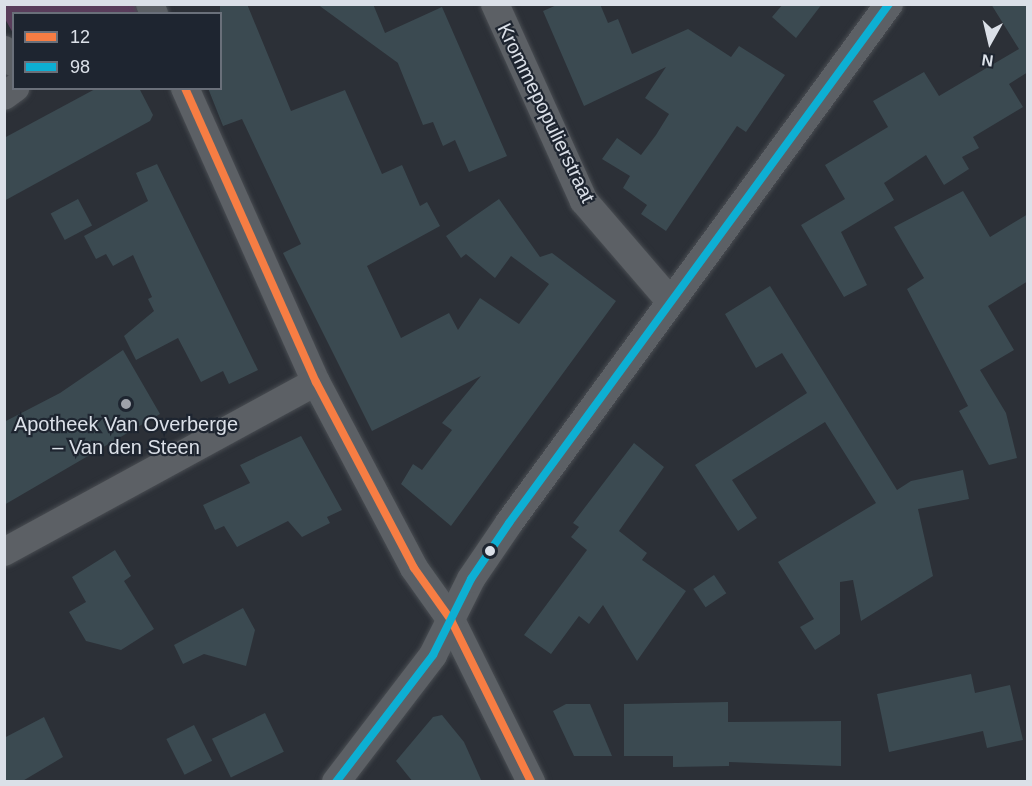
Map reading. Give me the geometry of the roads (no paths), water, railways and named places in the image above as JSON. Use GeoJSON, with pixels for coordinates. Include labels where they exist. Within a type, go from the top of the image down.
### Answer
{"type":"FeatureCollection","features":[{"type":"Feature","properties":{"kind":"street","name":"Krommepopulierstraat"},"geometry":{"type":"LineString","coordinates":[[495,4],[584,201],[671,302]]}},
{"type":"Feature","properties":{"kind":"street"},"geometry":{"type":"LineString","coordinates":[[336,782],[433,655],[451,620],[509,523],[889,4]]}},
{"type":"Feature","properties":{"kind":"street"},"geometry":{"type":"LineString","coordinates":[[185,90],[316,382],[414,568],[451,620],[531,782]]}},
{"type":"Feature","properties":{"kind":"street"},"geometry":{"type":"LineString","coordinates":[[4,552],[316,382]]}},
{"type":"Feature","properties":{"kind":"place","name":"Apotheek Van Overberge – Van den Steen"},"geometry":{"type":"Point","coordinates":[126,404]}}]}
